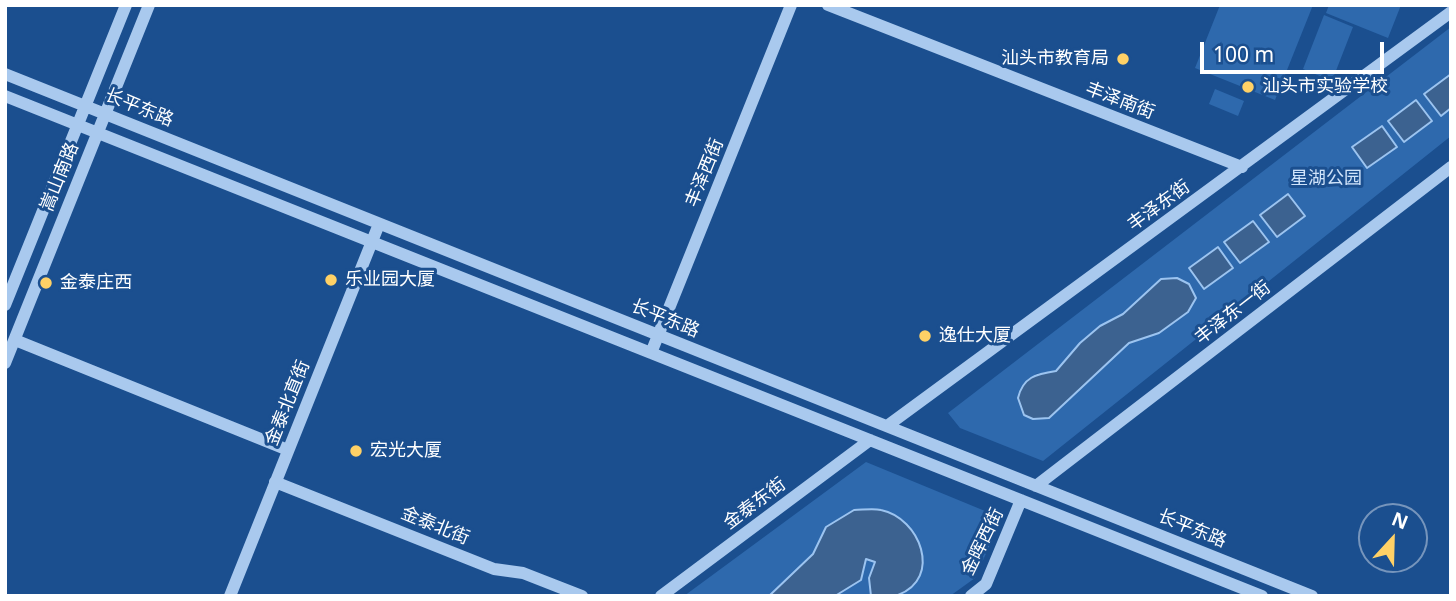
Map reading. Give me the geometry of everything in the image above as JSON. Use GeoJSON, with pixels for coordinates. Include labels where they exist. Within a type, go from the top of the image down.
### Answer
{"type":"FeatureCollection","features":[{"type":"Feature","properties":{"kind":"street","name":"嵩山南路"},"geometry":{"type":"LineString","coordinates":[[5,304],[126,5]]}},
{"type":"Feature","properties":{"kind":"street","name":"嵩山南路"},"geometry":{"type":"LineString","coordinates":[[5,363],[149,5]]}},
{"type":"Feature","properties":{"kind":"street","name":"丰泽西街"},"geometry":{"type":"LineString","coordinates":[[651,353],[792,5]]}},
{"type":"Feature","properties":{"kind":"street","name":"丰泽南街"},"geometry":{"type":"LineString","coordinates":[[828,5],[1242,167]]}},
{"type":"Feature","properties":{"kind":"street","name":"丰泽东街"},"geometry":{"type":"LineString","coordinates":[[887,426],[1451,12]]}},
{"type":"Feature","properties":{"kind":"street","name":"长平东路"},"geometry":{"type":"LineString","coordinates":[[5,74],[1312,596]]}},
{"type":"Feature","properties":{"kind":"street","name":"长平东路"},"geometry":{"type":"LineString","coordinates":[[5,96],[1262,596]]}},
{"type":"Feature","properties":{"kind":"street","name":"丰泽东一街"},"geometry":{"type":"LineString","coordinates":[[1036,486],[1451,167]]}},
{"type":"Feature","properties":{"kind":"street","name":"金泰北直街"},"geometry":{"type":"LineString","coordinates":[[230,596],[379,224]]}},
{"type":"Feature","properties":{"kind":"street"},"geometry":{"type":"LineString","coordinates":[[15,340],[288,450]]}},
{"type":"Feature","properties":{"kind":"street","name":"金泰东街"},"geometry":{"type":"LineString","coordinates":[[661,596],[870,440]]}},
{"type":"Feature","properties":{"kind":"street","name":"金泰北街"},"geometry":{"type":"LineString","coordinates":[[275,482],[494,569],[523,573],[582,596]]}},
{"type":"Feature","properties":{"kind":"street","name":"金晖西街"},"geometry":{"type":"LineString","coordinates":[[971,596],[986,584],[1021,500]]}},
{"type":"Feature","properties":{"kind":"green space"},"geometry":{"type":"Polygon","coordinates":[[[1220,5],[1313,5],[1275,100],[1195,68],[1220,5]]]}},
{"type":"Feature","properties":{"kind":"green space"},"geometry":{"type":"Polygon","coordinates":[[[1329,5],[1401,5],[1388,38],[1326,13],[1329,5]]]}},
{"type":"Feature","properties":{"kind":"green space"},"geometry":{"type":"Polygon","coordinates":[[[1324,15],[1353,27],[1332,81],[1303,69],[1324,15]]]}},
{"type":"Feature","properties":{"kind":"green space","name":"星湖公园"},"geometry":{"type":"Polygon","coordinates":[[[1451,27],[1451,74],[1424,94],[1441,115],[1451,108],[1451,136],[1043,461],[960,428],[948,413],[1451,27]],[[1161,279],[1123,314],[1100,326],[1056,371],[1035,374],[1050,418],[1129,343],[1159,333],[1161,279]]]}},
{"type":"Feature","properties":{"kind":"green space"},"geometry":{"type":"Polygon","coordinates":[[[1215,89],[1244,101],[1238,116],[1209,104],[1215,89]]]}},
{"type":"Feature","properties":{"kind":"green space"},"geometry":{"type":"Polygon","coordinates":[[[866,462],[1002,518],[975,578],[950,596],[896,596],[914,584],[902,520],[881,510],[854,510],[826,527],[813,554],[769,596],[684,596],[866,462]]]}},
{"type":"Feature","properties":{"kind":"green space"},"geometry":{"type":"Polygon","coordinates":[[[865,559],[875,561],[871,596],[835,596],[861,580],[865,559]]]}},
{"type":"Feature","properties":{"kind":"shaded area"},"geometry":{"type":"Polygon","coordinates":[[[1451,74],[1451,108],[1441,116],[1424,94],[1451,74]]]}},
{"type":"Feature","properties":{"kind":"shaded area"},"geometry":{"type":"Polygon","coordinates":[[[1416,100],[1432,121],[1404,142],[1388,121],[1416,100]]]}},
{"type":"Feature","properties":{"kind":"shaded area"},"geometry":{"type":"Polygon","coordinates":[[[1382,126],[1397,147],[1367,168],[1352,147],[1382,126]]]}},
{"type":"Feature","properties":{"kind":"shaded area"},"geometry":{"type":"Polygon","coordinates":[[[1288,194],[1305,216],[1277,237],[1260,215],[1288,194]]]}},
{"type":"Feature","properties":{"kind":"shaded area"},"geometry":{"type":"Polygon","coordinates":[[[1253,221],[1269,242],[1240,263],[1224,242],[1253,221]]]}},
{"type":"Feature","properties":{"kind":"shaded area"},"geometry":{"type":"Polygon","coordinates":[[[1218,247],[1233,268],[1204,289],[1189,268],[1218,247]]]}},
{"type":"Feature","properties":{"kind":"shaded area"},"geometry":{"type":"Polygon","coordinates":[[[1177,278],[1189,284],[1196,298],[1188,312],[1159,333],[1129,343],[1049,418],[1033,419],[1024,415],[1018,398],[1027,381],[1037,375],[1056,371],[1080,343],[1100,326],[1123,314],[1161,279],[1177,278]]]}},
{"type":"Feature","properties":{"kind":"shaded area"},"geometry":{"type":"Polygon","coordinates":[[[878,509],[895,515],[906,524],[921,549],[923,563],[920,576],[912,587],[895,596],[871,596],[869,578],[875,562],[866,559],[861,580],[835,596],[769,596],[813,554],[826,527],[854,510],[878,509]]]}},
{"type":"Feature","properties":{"kind":"place","name":"汕头市教育局"},"geometry":{"type":"Point","coordinates":[1123,59]}},
{"type":"Feature","properties":{"kind":"place","name":"汕头市实验学校"},"geometry":{"type":"Point","coordinates":[1248,87]}},
{"type":"Feature","properties":{"kind":"place","name":"乐业园大厦"},"geometry":{"type":"Point","coordinates":[331,280]}},
{"type":"Feature","properties":{"kind":"place","name":"金泰庄西"},"geometry":{"type":"Point","coordinates":[46,283]}},
{"type":"Feature","properties":{"kind":"place","name":"逸仕大厦"},"geometry":{"type":"Point","coordinates":[925,336]}},
{"type":"Feature","properties":{"kind":"place","name":"宏光大厦"},"geometry":{"type":"Point","coordinates":[356,451]}}]}
